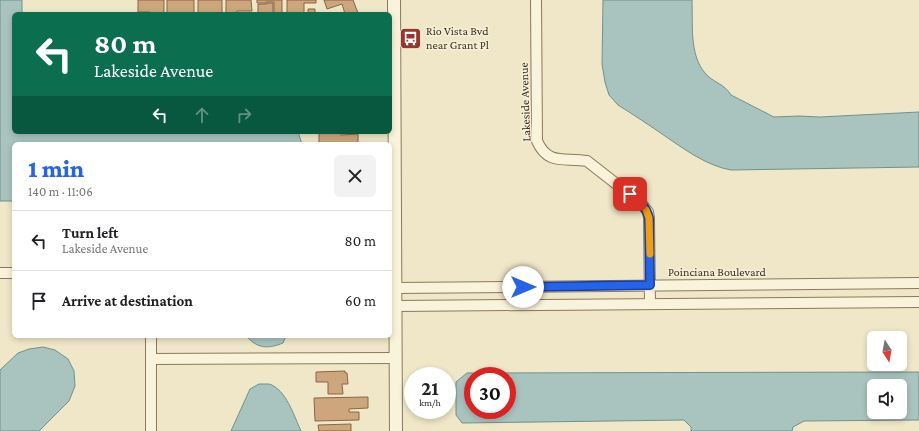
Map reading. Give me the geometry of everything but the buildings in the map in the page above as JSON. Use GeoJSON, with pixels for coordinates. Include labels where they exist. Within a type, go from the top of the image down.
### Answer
{"type":"FeatureCollection","features":[{"type":"Feature","properties":{"kind":"street"},"geometry":{"type":"LineString","coordinates":[[394,0],[392,41],[396,431]]}},
{"type":"Feature","properties":{"kind":"street","name":"Lakeside Avenue"},"geometry":{"type":"LineString","coordinates":[[536,0],[537,141],[540,148],[549,157],[587,161],[642,204],[648,212],[650,304]]}},
{"type":"Feature","properties":{"kind":"street"},"geometry":{"type":"LineString","coordinates":[[0,273],[12,273]]}},
{"type":"Feature","properties":{"kind":"street","name":"Poinciana Boulevard"},"geometry":{"type":"LineString","coordinates":[[395,288],[919,283]]}},
{"type":"Feature","properties":{"kind":"street"},"geometry":{"type":"LineString","coordinates":[[866,284],[866,302]]}},
{"type":"Feature","properties":{"kind":"street"},"geometry":{"type":"LineString","coordinates":[[395,306],[919,302]]}},
{"type":"Feature","properties":{"kind":"street"},"geometry":{"type":"LineString","coordinates":[[151,338],[151,431]]}},
{"type":"Feature","properties":{"kind":"street"},"geometry":{"type":"LineString","coordinates":[[151,359],[395,358]]}},
{"type":"Feature","properties":{"kind":"water"},"geometry":{"type":"Polygon","coordinates":[[[0,0],[22,0],[22,12],[12,12],[12,134],[299,134],[301,142],[12,142],[12,201],[0,201],[0,0]]]}},
{"type":"Feature","properties":{"kind":"water"},"geometry":{"type":"Polygon","coordinates":[[[603,0],[692,0],[692,29],[694,48],[696,57],[705,73],[725,88],[731,95],[774,117],[820,117],[919,112],[919,167],[731,170],[705,161],[618,105],[609,95],[602,64],[603,0]]]}},
{"type":"Feature","properties":{"kind":"water"},"geometry":{"type":"Polygon","coordinates":[[[248,338],[285,338],[283,343],[268,347],[259,346],[248,338]]]}},
{"type":"Feature","properties":{"kind":"water"},"geometry":{"type":"Polygon","coordinates":[[[43,347],[55,350],[68,359],[74,371],[75,386],[69,401],[39,431],[0,431],[0,370],[18,353],[29,349],[43,347]]]}},
{"type":"Feature","properties":{"kind":"water"},"geometry":{"type":"Polygon","coordinates":[[[919,372],[919,420],[804,421],[793,427],[792,431],[691,431],[691,427],[684,420],[462,423],[456,415],[456,382],[464,375],[464,419],[516,419],[516,373],[919,372]]]}},
{"type":"Feature","properties":{"kind":"water"},"geometry":{"type":"Polygon","coordinates":[[[259,384],[269,384],[280,391],[289,404],[301,431],[231,431],[250,389],[259,384]]]}},
{"type":"Feature","properties":{"kind":"slow traffic"},"geometry":{"type":"LineString","coordinates":[[646,210],[649,218],[650,254]]}},
{"type":"Feature","properties":{"kind":"place","name":"Rio Vista Bvd near Grant Pl"},"geometry":{"type":"Point","coordinates":[410,38]}},
{"type":"Feature","properties":{"kind":"route"},"geometry":{"type":"LineString","coordinates":[[523,287],[650,285],[648,212],[642,204],[630,194]]}}]}
